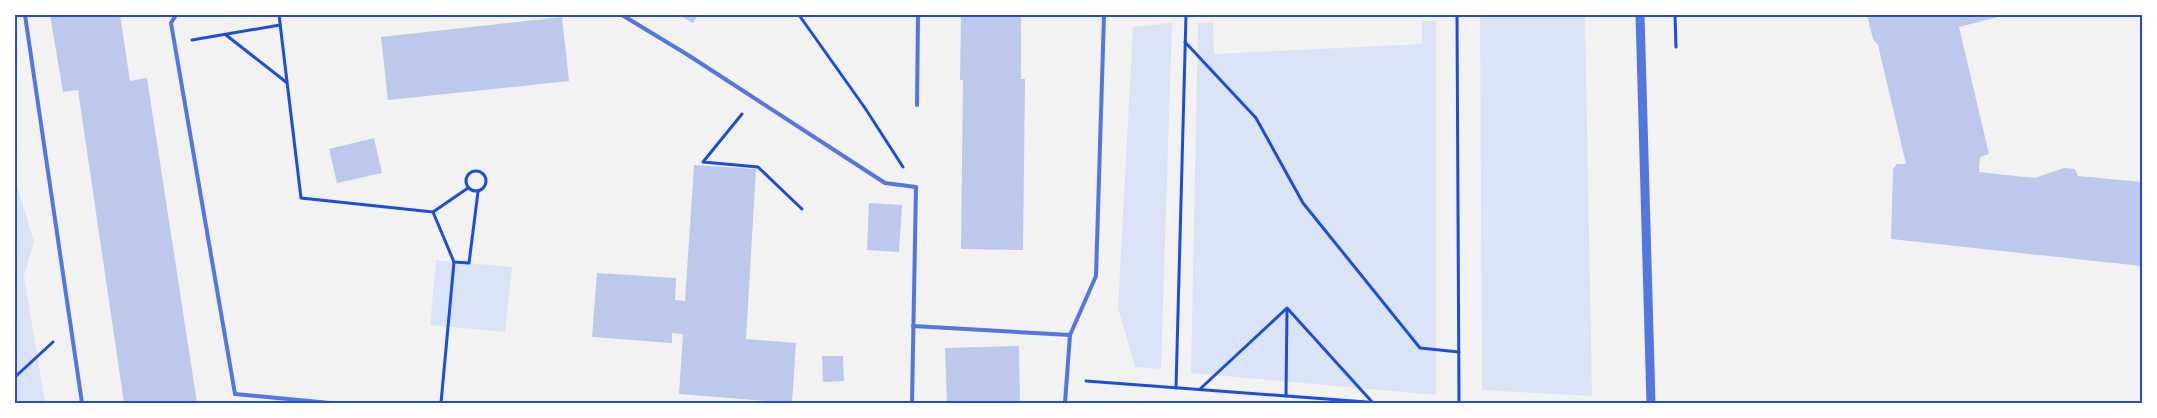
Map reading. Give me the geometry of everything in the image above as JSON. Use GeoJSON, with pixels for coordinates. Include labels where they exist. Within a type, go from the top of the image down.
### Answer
{"type":"FeatureCollection","features":[{"type":"Feature","properties":{"kind":"street"},"geometry":{"type":"LineString","coordinates":[[1640,15],[1652,403]]}},
{"type":"Feature","properties":{"kind":"lane"},"geometry":{"type":"LineString","coordinates":[[25,15],[82,403]]}},
{"type":"Feature","properties":{"kind":"lane"},"geometry":{"type":"LineString","coordinates":[[176,15],[171,24],[235,394],[278,401],[330,403]]}},
{"type":"Feature","properties":{"kind":"lane"},"geometry":{"type":"LineString","coordinates":[[622,15],[885,183],[916,186],[912,403]]}},
{"type":"Feature","properties":{"kind":"lane"},"geometry":{"type":"LineString","coordinates":[[917,105],[918,15]]}},
{"type":"Feature","properties":{"kind":"lane"},"geometry":{"type":"LineString","coordinates":[[1065,403],[1070,335],[1096,276],[1104,15]]}},
{"type":"Feature","properties":{"kind":"lane"},"geometry":{"type":"LineString","coordinates":[[913,326],[1070,335]]}},
{"type":"Feature","properties":{"kind":"path"},"geometry":{"type":"LineString","coordinates":[[278,15],[301,198],[433,212],[468,188]]}},
{"type":"Feature","properties":{"kind":"path"},"geometry":{"type":"LineString","coordinates":[[799,15],[866,108],[916,186]]}},
{"type":"Feature","properties":{"kind":"path"},"geometry":{"type":"LineString","coordinates":[[1176,388],[1186,15]]}},
{"type":"Feature","properties":{"kind":"path"},"geometry":{"type":"LineString","coordinates":[[1457,15],[1459,403]]}},
{"type":"Feature","properties":{"kind":"path"},"geometry":{"type":"LineString","coordinates":[[1675,15],[1676,47]]}},
{"type":"Feature","properties":{"kind":"path"},"geometry":{"type":"LineString","coordinates":[[175,43],[280,25]]}},
{"type":"Feature","properties":{"kind":"path"},"geometry":{"type":"LineString","coordinates":[[225,35],[287,82]]}},
{"type":"Feature","properties":{"kind":"path"},"geometry":{"type":"LineString","coordinates":[[1185,42],[1256,118],[1303,203],[1420,348],[1459,352]]}},
{"type":"Feature","properties":{"kind":"path"},"geometry":{"type":"LineString","coordinates":[[755,99],[703,162],[758,167],[802,209]]}},
{"type":"Feature","properties":{"kind":"path"},"geometry":{"type":"LineString","coordinates":[[454,262],[468,263],[478,192],[486,183],[485,176],[480,172],[474,171],[468,175],[466,182],[468,188],[478,192]]}},
{"type":"Feature","properties":{"kind":"path"},"geometry":{"type":"LineString","coordinates":[[433,212],[454,262],[441,403]]}},
{"type":"Feature","properties":{"kind":"path"},"geometry":{"type":"LineString","coordinates":[[1200,389],[1287,308]]}},
{"type":"Feature","properties":{"kind":"path"},"geometry":{"type":"LineString","coordinates":[[1286,396],[1287,308]]}},
{"type":"Feature","properties":{"kind":"path"},"geometry":{"type":"LineString","coordinates":[[1287,308],[1373,402]]}},
{"type":"Feature","properties":{"kind":"path"},"geometry":{"type":"LineString","coordinates":[[15,377],[70,326]]}},
{"type":"Feature","properties":{"kind":"path"},"geometry":{"type":"LineString","coordinates":[[1067,380],[1200,389],[1328,401],[1380,403]]}},
{"type":"Feature","properties":{"kind":"shaded area"},"geometry":{"type":"Polygon","coordinates":[[[1480,15],[1585,15],[1592,396],[1482,390],[1480,15]]]}},
{"type":"Feature","properties":{"kind":"shaded area"},"geometry":{"type":"Polygon","coordinates":[[[1422,21],[1436,21],[1436,395],[1191,373],[1198,23],[1213,22],[1214,54],[1422,44],[1422,21]]]}},
{"type":"Feature","properties":{"kind":"shaded area"},"geometry":{"type":"Polygon","coordinates":[[[1172,23],[1161,369],[1135,367],[1118,308],[1133,27],[1172,23]]]}},
{"type":"Feature","properties":{"kind":"shaded area"},"geometry":{"type":"Polygon","coordinates":[[[15,179],[34,242],[24,276],[45,403],[15,403],[15,179]]]}},
{"type":"Feature","properties":{"kind":"shaded area"},"geometry":{"type":"Polygon","coordinates":[[[436,260],[512,267],[505,332],[430,325],[436,260]]]}},
{"type":"Feature","properties":{"kind":"building"},"geometry":{"type":"Polygon","coordinates":[[[50,15],[120,15],[130,81],[147,78],[197,403],[124,403],[78,90],[63,92],[50,15]]]}},
{"type":"Feature","properties":{"kind":"building"},"geometry":{"type":"Polygon","coordinates":[[[679,15],[698,15],[693,23],[679,15]]]}},
{"type":"Feature","properties":{"kind":"building"},"geometry":{"type":"Polygon","coordinates":[[[961,15],[1021,15],[1021,79],[1025,79],[1023,250],[961,249],[963,80],[960,80],[961,15]]]}},
{"type":"Feature","properties":{"kind":"building"},"geometry":{"type":"Polygon","coordinates":[[[1867,15],[2006,15],[1959,27],[1989,154],[1980,157],[1979,172],[2035,178],[2064,168],[2075,169],[2078,176],[2142,182],[2142,266],[1891,239],[1893,169],[1897,164],[1906,164],[1878,45],[1873,39],[1867,15]]]}},
{"type":"Feature","properties":{"kind":"building"},"geometry":{"type":"Polygon","coordinates":[[[562,17],[569,81],[388,100],[381,37],[562,17]]]}},
{"type":"Feature","properties":{"kind":"building"},"geometry":{"type":"Polygon","coordinates":[[[374,138],[382,173],[337,183],[329,149],[374,138]]]}},
{"type":"Feature","properties":{"kind":"building"},"geometry":{"type":"Polygon","coordinates":[[[694,165],[756,169],[746,339],[796,343],[792,403],[679,394],[683,334],[672,333],[672,343],[592,337],[597,273],[676,278],[675,300],[685,301],[694,165]]]}},
{"type":"Feature","properties":{"kind":"building"},"geometry":{"type":"Polygon","coordinates":[[[869,203],[902,205],[899,252],[867,250],[869,203]]]}},
{"type":"Feature","properties":{"kind":"building"},"geometry":{"type":"Polygon","coordinates":[[[1019,346],[1020,403],[947,403],[945,348],[1019,346]]]}},
{"type":"Feature","properties":{"kind":"building"},"geometry":{"type":"Polygon","coordinates":[[[822,356],[843,356],[844,381],[823,382],[822,356]]]}}]}
